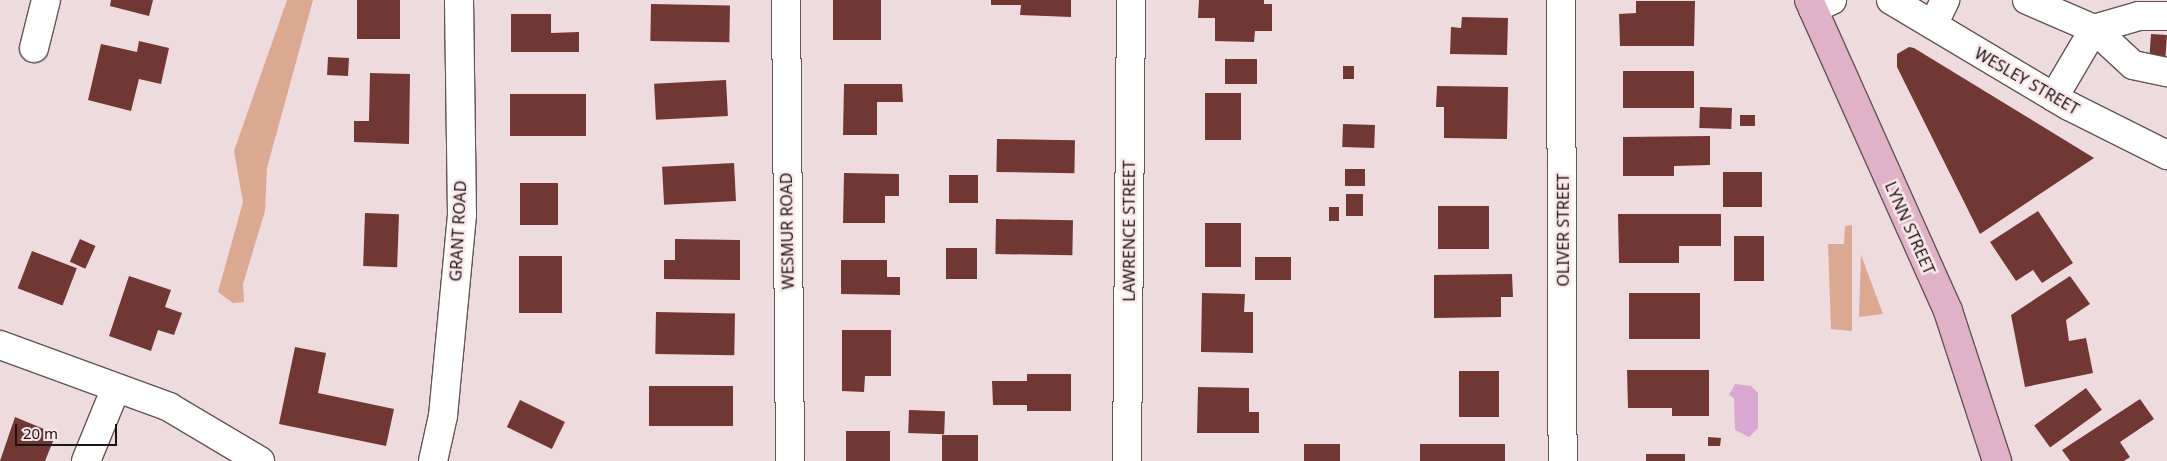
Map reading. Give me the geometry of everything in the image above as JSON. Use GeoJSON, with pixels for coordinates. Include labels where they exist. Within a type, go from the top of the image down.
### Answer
{"type":"FeatureCollection","features":[{"type":"Feature","properties":{"kind":"main road","name":"LYNN STREET"},"geometry":{"type":"LineString","coordinates":[[1818,3],[1948,310],[1997,461]]}},
{"type":"Feature","properties":{"kind":"street"},"geometry":{"type":"LineString","coordinates":[[34,48],[46,0]]}},
{"type":"Feature","properties":{"kind":"street","name":"GRANT ROAD"},"geometry":{"type":"LineString","coordinates":[[433,461],[443,416],[462,215],[459,0]]}},
{"type":"Feature","properties":{"kind":"street","name":"WESMUR ROAD"},"geometry":{"type":"LineString","coordinates":[[786,0],[790,461]]}},
{"type":"Feature","properties":{"kind":"street","name":"LAWRENCE STREET"},"geometry":{"type":"LineString","coordinates":[[1127,461],[1131,0]]}},
{"type":"Feature","properties":{"kind":"street","name":"OLIVER STREET"},"geometry":{"type":"LineString","coordinates":[[1561,0],[1564,461]]}},
{"type":"Feature","properties":{"kind":"street","name":"WESLEY STREET"},"geometry":{"type":"LineString","coordinates":[[1891,0],[2054,97],[2167,155]]}},
{"type":"Feature","properties":{"kind":"street"},"geometry":{"type":"LineString","coordinates":[[1932,25],[1946,0]]}},
{"type":"Feature","properties":{"kind":"street"},"geometry":{"type":"LineString","coordinates":[[2027,0],[2094,29],[2133,65],[2167,72]]}},
{"type":"Feature","properties":{"kind":"street"},"geometry":{"type":"LineString","coordinates":[[2054,97],[2094,29],[2139,16],[2167,16]]}},
{"type":"Feature","properties":{"kind":"street"},"geometry":{"type":"LineString","coordinates":[[0,346],[169,408],[260,461]]}},
{"type":"Feature","properties":{"kind":"street"},"geometry":{"type":"LineString","coordinates":[[86,461],[116,388]]}},
{"type":"Feature","properties":{"kind":"shaded area"},"geometry":{"type":"Polygon","coordinates":[[[287,0],[313,0],[267,168],[265,211],[243,284],[244,302],[233,303],[218,292],[243,202],[234,151],[287,0]]]}},
{"type":"Feature","properties":{"kind":"shaded area"},"geometry":{"type":"Polygon","coordinates":[[[1852,225],[1852,331],[1831,329],[1828,244],[1844,244],[1845,226],[1852,225]]]}},
{"type":"Feature","properties":{"kind":"shaded area"},"geometry":{"type":"Polygon","coordinates":[[[1861,255],[1883,314],[1859,317],[1861,255]]]}},
{"type":"Feature","properties":{"kind":"shaded area"},"geometry":{"type":"Polygon","coordinates":[[[1735,384],[1751,386],[1758,393],[1758,428],[1749,437],[1735,430],[1734,398],[1729,395],[1735,384]]]}},
{"type":"Feature","properties":{"kind":"building"},"geometry":{"type":"Polygon","coordinates":[[[111,0],[153,0],[149,16],[110,6],[111,0]]]}},
{"type":"Feature","properties":{"kind":"building"},"geometry":{"type":"Polygon","coordinates":[[[357,0],[400,0],[400,39],[357,39],[357,0]]]}},
{"type":"Feature","properties":{"kind":"building"},"geometry":{"type":"Polygon","coordinates":[[[833,0],[881,0],[881,40],[833,40],[833,0]]]}},
{"type":"Feature","properties":{"kind":"building"},"geometry":{"type":"Polygon","coordinates":[[[991,0],[1071,0],[1071,17],[1020,15],[1021,5],[991,5],[991,0]]]}},
{"type":"Feature","properties":{"kind":"building"},"geometry":{"type":"Polygon","coordinates":[[[1199,0],[1264,0],[1264,4],[1272,4],[1272,31],[1255,31],[1254,42],[1215,41],[1215,18],[1198,18],[1199,0]]]}},
{"type":"Feature","properties":{"kind":"building"},"geometry":{"type":"Polygon","coordinates":[[[1636,1],[1695,1],[1694,46],[1620,46],[1619,14],[1636,13],[1636,1]]]}},
{"type":"Feature","properties":{"kind":"building"},"geometry":{"type":"Polygon","coordinates":[[[651,4],[730,5],[729,42],[650,41],[651,4]]]}},
{"type":"Feature","properties":{"kind":"building"},"geometry":{"type":"Polygon","coordinates":[[[511,14],[551,14],[551,33],[579,32],[579,52],[511,52],[511,14]]]}},
{"type":"Feature","properties":{"kind":"building"},"geometry":{"type":"Polygon","coordinates":[[[1462,17],[1508,18],[1507,55],[1450,54],[1451,27],[1461,28],[1462,17]]]}},
{"type":"Feature","properties":{"kind":"building"},"geometry":{"type":"Polygon","coordinates":[[[2151,34],[2167,35],[2165,59],[2149,58],[2151,34]]]}},
{"type":"Feature","properties":{"kind":"building"},"geometry":{"type":"Polygon","coordinates":[[[139,41],[169,48],[161,84],[139,79],[131,111],[88,100],[101,44],[137,52],[139,41]]]}},
{"type":"Feature","properties":{"kind":"building"},"geometry":{"type":"Polygon","coordinates":[[[1909,47],[1914,48],[2094,158],[1980,234],[1897,67],[1897,54],[1909,47]]]}},
{"type":"Feature","properties":{"kind":"building"},"geometry":{"type":"Polygon","coordinates":[[[328,57],[349,58],[348,76],[327,75],[328,57]]]}},
{"type":"Feature","properties":{"kind":"building"},"geometry":{"type":"Polygon","coordinates":[[[1225,59],[1257,59],[1257,84],[1225,84],[1225,59]]]}},
{"type":"Feature","properties":{"kind":"building"},"geometry":{"type":"Polygon","coordinates":[[[1343,66],[1354,66],[1354,79],[1343,79],[1343,66]]]}},
{"type":"Feature","properties":{"kind":"building"},"geometry":{"type":"Polygon","coordinates":[[[1623,71],[1694,71],[1694,108],[1623,108],[1623,71]]]}},
{"type":"Feature","properties":{"kind":"building"},"geometry":{"type":"Polygon","coordinates":[[[370,73],[410,74],[409,144],[354,142],[354,121],[369,121],[370,73]]]}},
{"type":"Feature","properties":{"kind":"building"},"geometry":{"type":"Polygon","coordinates":[[[726,80],[728,116],[656,120],[654,84],[726,80]]]}},
{"type":"Feature","properties":{"kind":"building"},"geometry":{"type":"Polygon","coordinates":[[[844,84],[902,84],[903,102],[877,102],[877,135],[843,135],[844,84]]]}},
{"type":"Feature","properties":{"kind":"building"},"geometry":{"type":"Polygon","coordinates":[[[1437,86],[1508,87],[1507,139],[1444,138],[1444,107],[1436,107],[1437,86]]]}},
{"type":"Feature","properties":{"kind":"building"},"geometry":{"type":"Polygon","coordinates":[[[1205,93],[1241,93],[1241,140],[1205,140],[1205,93]]]}},
{"type":"Feature","properties":{"kind":"building"},"geometry":{"type":"Polygon","coordinates":[[[510,94],[586,94],[586,136],[510,136],[510,94]]]}},
{"type":"Feature","properties":{"kind":"building"},"geometry":{"type":"Polygon","coordinates":[[[1700,107],[1732,108],[1731,129],[1699,128],[1700,107]]]}},
{"type":"Feature","properties":{"kind":"building"},"geometry":{"type":"Polygon","coordinates":[[[1740,115],[1755,115],[1755,126],[1740,126],[1740,115]]]}},
{"type":"Feature","properties":{"kind":"building"},"geometry":{"type":"Polygon","coordinates":[[[1343,124],[1375,125],[1374,148],[1342,147],[1343,124]]]}},
{"type":"Feature","properties":{"kind":"building"},"geometry":{"type":"Polygon","coordinates":[[[1710,136],[1710,165],[1674,166],[1674,176],[1623,176],[1623,137],[1710,136]]]}},
{"type":"Feature","properties":{"kind":"building"},"geometry":{"type":"Polygon","coordinates":[[[997,139],[1075,140],[1074,173],[996,172],[997,139]]]}},
{"type":"Feature","properties":{"kind":"building"},"geometry":{"type":"Polygon","coordinates":[[[734,163],[736,201],[664,205],[662,167],[734,163]]]}},
{"type":"Feature","properties":{"kind":"building"},"geometry":{"type":"Polygon","coordinates":[[[1345,169],[1365,169],[1365,186],[1345,186],[1345,169]]]}},
{"type":"Feature","properties":{"kind":"building"},"geometry":{"type":"Polygon","coordinates":[[[1723,172],[1762,172],[1762,207],[1723,207],[1723,172]]]}},
{"type":"Feature","properties":{"kind":"building"},"geometry":{"type":"Polygon","coordinates":[[[844,173],[899,174],[899,196],[885,196],[885,223],[843,223],[844,173]]]}},
{"type":"Feature","properties":{"kind":"building"},"geometry":{"type":"Polygon","coordinates":[[[949,175],[978,175],[978,203],[949,203],[949,175]]]}},
{"type":"Feature","properties":{"kind":"building"},"geometry":{"type":"Polygon","coordinates":[[[520,183],[558,183],[558,225],[520,225],[520,183]]]}},
{"type":"Feature","properties":{"kind":"building"},"geometry":{"type":"Polygon","coordinates":[[[1346,194],[1363,194],[1363,216],[1346,216],[1346,194]]]}},
{"type":"Feature","properties":{"kind":"building"},"geometry":{"type":"Polygon","coordinates":[[[1438,206],[1489,206],[1489,249],[1438,249],[1438,206]]]}},
{"type":"Feature","properties":{"kind":"building"},"geometry":{"type":"Polygon","coordinates":[[[1329,207],[1339,207],[1339,221],[1329,221],[1329,207]]]}},
{"type":"Feature","properties":{"kind":"building"},"geometry":{"type":"Polygon","coordinates":[[[2038,211],[2073,263],[2042,283],[2033,270],[2016,281],[1990,242],[2038,211]]]}},
{"type":"Feature","properties":{"kind":"building"},"geometry":{"type":"Polygon","coordinates":[[[365,213],[399,214],[397,267],[363,266],[365,213]]]}},
{"type":"Feature","properties":{"kind":"building"},"geometry":{"type":"Polygon","coordinates":[[[1618,214],[1721,214],[1721,246],[1679,246],[1679,263],[1619,263],[1618,214]]]}},
{"type":"Feature","properties":{"kind":"building"},"geometry":{"type":"Polygon","coordinates":[[[996,219],[1073,220],[1072,255],[995,254],[996,219]]]}},
{"type":"Feature","properties":{"kind":"building"},"geometry":{"type":"Polygon","coordinates":[[[1205,223],[1241,223],[1241,267],[1205,267],[1205,223]]]}},
{"type":"Feature","properties":{"kind":"building"},"geometry":{"type":"Polygon","coordinates":[[[1734,236],[1764,236],[1764,281],[1734,281],[1734,236]]]}},
{"type":"Feature","properties":{"kind":"building"},"geometry":{"type":"Polygon","coordinates":[[[80,239],[96,246],[85,269],[70,262],[80,239]]]}},
{"type":"Feature","properties":{"kind":"building"},"geometry":{"type":"Polygon","coordinates":[[[675,239],[740,240],[740,280],[664,279],[664,260],[675,260],[675,239]]]}},
{"type":"Feature","properties":{"kind":"building"},"geometry":{"type":"Polygon","coordinates":[[[946,248],[977,248],[977,279],[946,279],[946,248]]]}},
{"type":"Feature","properties":{"kind":"building"},"geometry":{"type":"Polygon","coordinates":[[[32,251],[77,268],[62,306],[18,288],[32,251]]]}},
{"type":"Feature","properties":{"kind":"building"},"geometry":{"type":"Polygon","coordinates":[[[519,256],[562,256],[562,313],[519,313],[519,256]]]}},
{"type":"Feature","properties":{"kind":"building"},"geometry":{"type":"Polygon","coordinates":[[[1255,257],[1291,257],[1291,280],[1255,280],[1255,257]]]}},
{"type":"Feature","properties":{"kind":"building"},"geometry":{"type":"Polygon","coordinates":[[[841,260],[887,260],[887,277],[900,277],[900,295],[841,294],[841,260]]]}},
{"type":"Feature","properties":{"kind":"building"},"geometry":{"type":"Polygon","coordinates":[[[1512,274],[1513,297],[1501,297],[1501,317],[1434,318],[1434,275],[1512,274]]]}},
{"type":"Feature","properties":{"kind":"building"},"geometry":{"type":"Polygon","coordinates":[[[129,276],[171,290],[165,307],[182,313],[174,335],[158,330],[151,351],[109,336],[129,276]]]}},
{"type":"Feature","properties":{"kind":"building"},"geometry":{"type":"Polygon","coordinates":[[[2070,276],[2090,304],[2066,320],[2069,341],[2086,338],[2093,373],[2025,387],[2011,315],[2070,276]]]}},
{"type":"Feature","properties":{"kind":"building"},"geometry":{"type":"Polygon","coordinates":[[[1202,293],[1245,294],[1244,312],[1253,312],[1253,353],[1201,352],[1202,293]]]}},
{"type":"Feature","properties":{"kind":"building"},"geometry":{"type":"Polygon","coordinates":[[[1629,293],[1700,293],[1700,339],[1629,339],[1629,293]]]}},
{"type":"Feature","properties":{"kind":"building"},"geometry":{"type":"Polygon","coordinates":[[[656,312],[735,313],[734,355],[655,354],[656,312]]]}},
{"type":"Feature","properties":{"kind":"building"},"geometry":{"type":"Polygon","coordinates":[[[842,330],[891,330],[891,376],[865,376],[864,392],[842,391],[842,330]]]}},
{"type":"Feature","properties":{"kind":"building"},"geometry":{"type":"Polygon","coordinates":[[[295,347],[326,353],[318,393],[394,409],[386,446],[279,424],[295,347]]]}},
{"type":"Feature","properties":{"kind":"building"},"geometry":{"type":"Polygon","coordinates":[[[1627,370],[1709,370],[1709,416],[1672,416],[1672,408],[1628,408],[1627,370]]]}},
{"type":"Feature","properties":{"kind":"building"},"geometry":{"type":"Polygon","coordinates":[[[1459,371],[1499,371],[1499,417],[1459,417],[1459,371]]]}},
{"type":"Feature","properties":{"kind":"building"},"geometry":{"type":"Polygon","coordinates":[[[1027,374],[1071,374],[1071,411],[1027,411],[1027,405],[993,405],[992,381],[1027,381],[1027,374]]]}},
{"type":"Feature","properties":{"kind":"building"},"geometry":{"type":"Polygon","coordinates":[[[649,386],[733,386],[733,426],[649,426],[649,386]]]}},
{"type":"Feature","properties":{"kind":"building"},"geometry":{"type":"Polygon","coordinates":[[[1198,387],[1249,388],[1249,412],[1259,412],[1259,433],[1197,433],[1198,387]]]}},
{"type":"Feature","properties":{"kind":"building"},"geometry":{"type":"Polygon","coordinates":[[[2086,388],[2102,410],[2050,447],[2034,426],[2086,388]]]}},
{"type":"Feature","properties":{"kind":"building"},"geometry":{"type":"Polygon","coordinates":[[[2140,399],[2154,419],[2120,442],[2130,457],[2124,461],[2070,461],[2062,450],[2140,399]]]}},
{"type":"Feature","properties":{"kind":"building"},"geometry":{"type":"Polygon","coordinates":[[[520,400],[565,422],[552,449],[507,427],[520,400]]]}},
{"type":"Feature","properties":{"kind":"building"},"geometry":{"type":"Polygon","coordinates":[[[909,410],[945,411],[944,434],[908,433],[909,410]]]}},
{"type":"Feature","properties":{"kind":"building"},"geometry":{"type":"Polygon","coordinates":[[[15,417],[56,434],[45,461],[0,461],[15,417]]]}},
{"type":"Feature","properties":{"kind":"building"},"geometry":{"type":"Polygon","coordinates":[[[846,431],[890,431],[890,461],[846,461],[846,431]]]}},
{"type":"Feature","properties":{"kind":"building"},"geometry":{"type":"Polygon","coordinates":[[[942,435],[978,435],[978,461],[942,461],[942,435]]]}},
{"type":"Feature","properties":{"kind":"building"},"geometry":{"type":"Polygon","coordinates":[[[1708,437],[1721,438],[1720,446],[1708,446],[1708,437]]]}},
{"type":"Feature","properties":{"kind":"building"},"geometry":{"type":"Polygon","coordinates":[[[1304,444],[1340,444],[1340,461],[1304,461],[1304,444]]]}},
{"type":"Feature","properties":{"kind":"building"},"geometry":{"type":"Polygon","coordinates":[[[1420,444],[1505,444],[1505,461],[1420,461],[1420,444]]]}},
{"type":"Feature","properties":{"kind":"building"},"geometry":{"type":"Polygon","coordinates":[[[1646,454],[1685,454],[1685,461],[1646,461],[1646,454]]]}}]}
